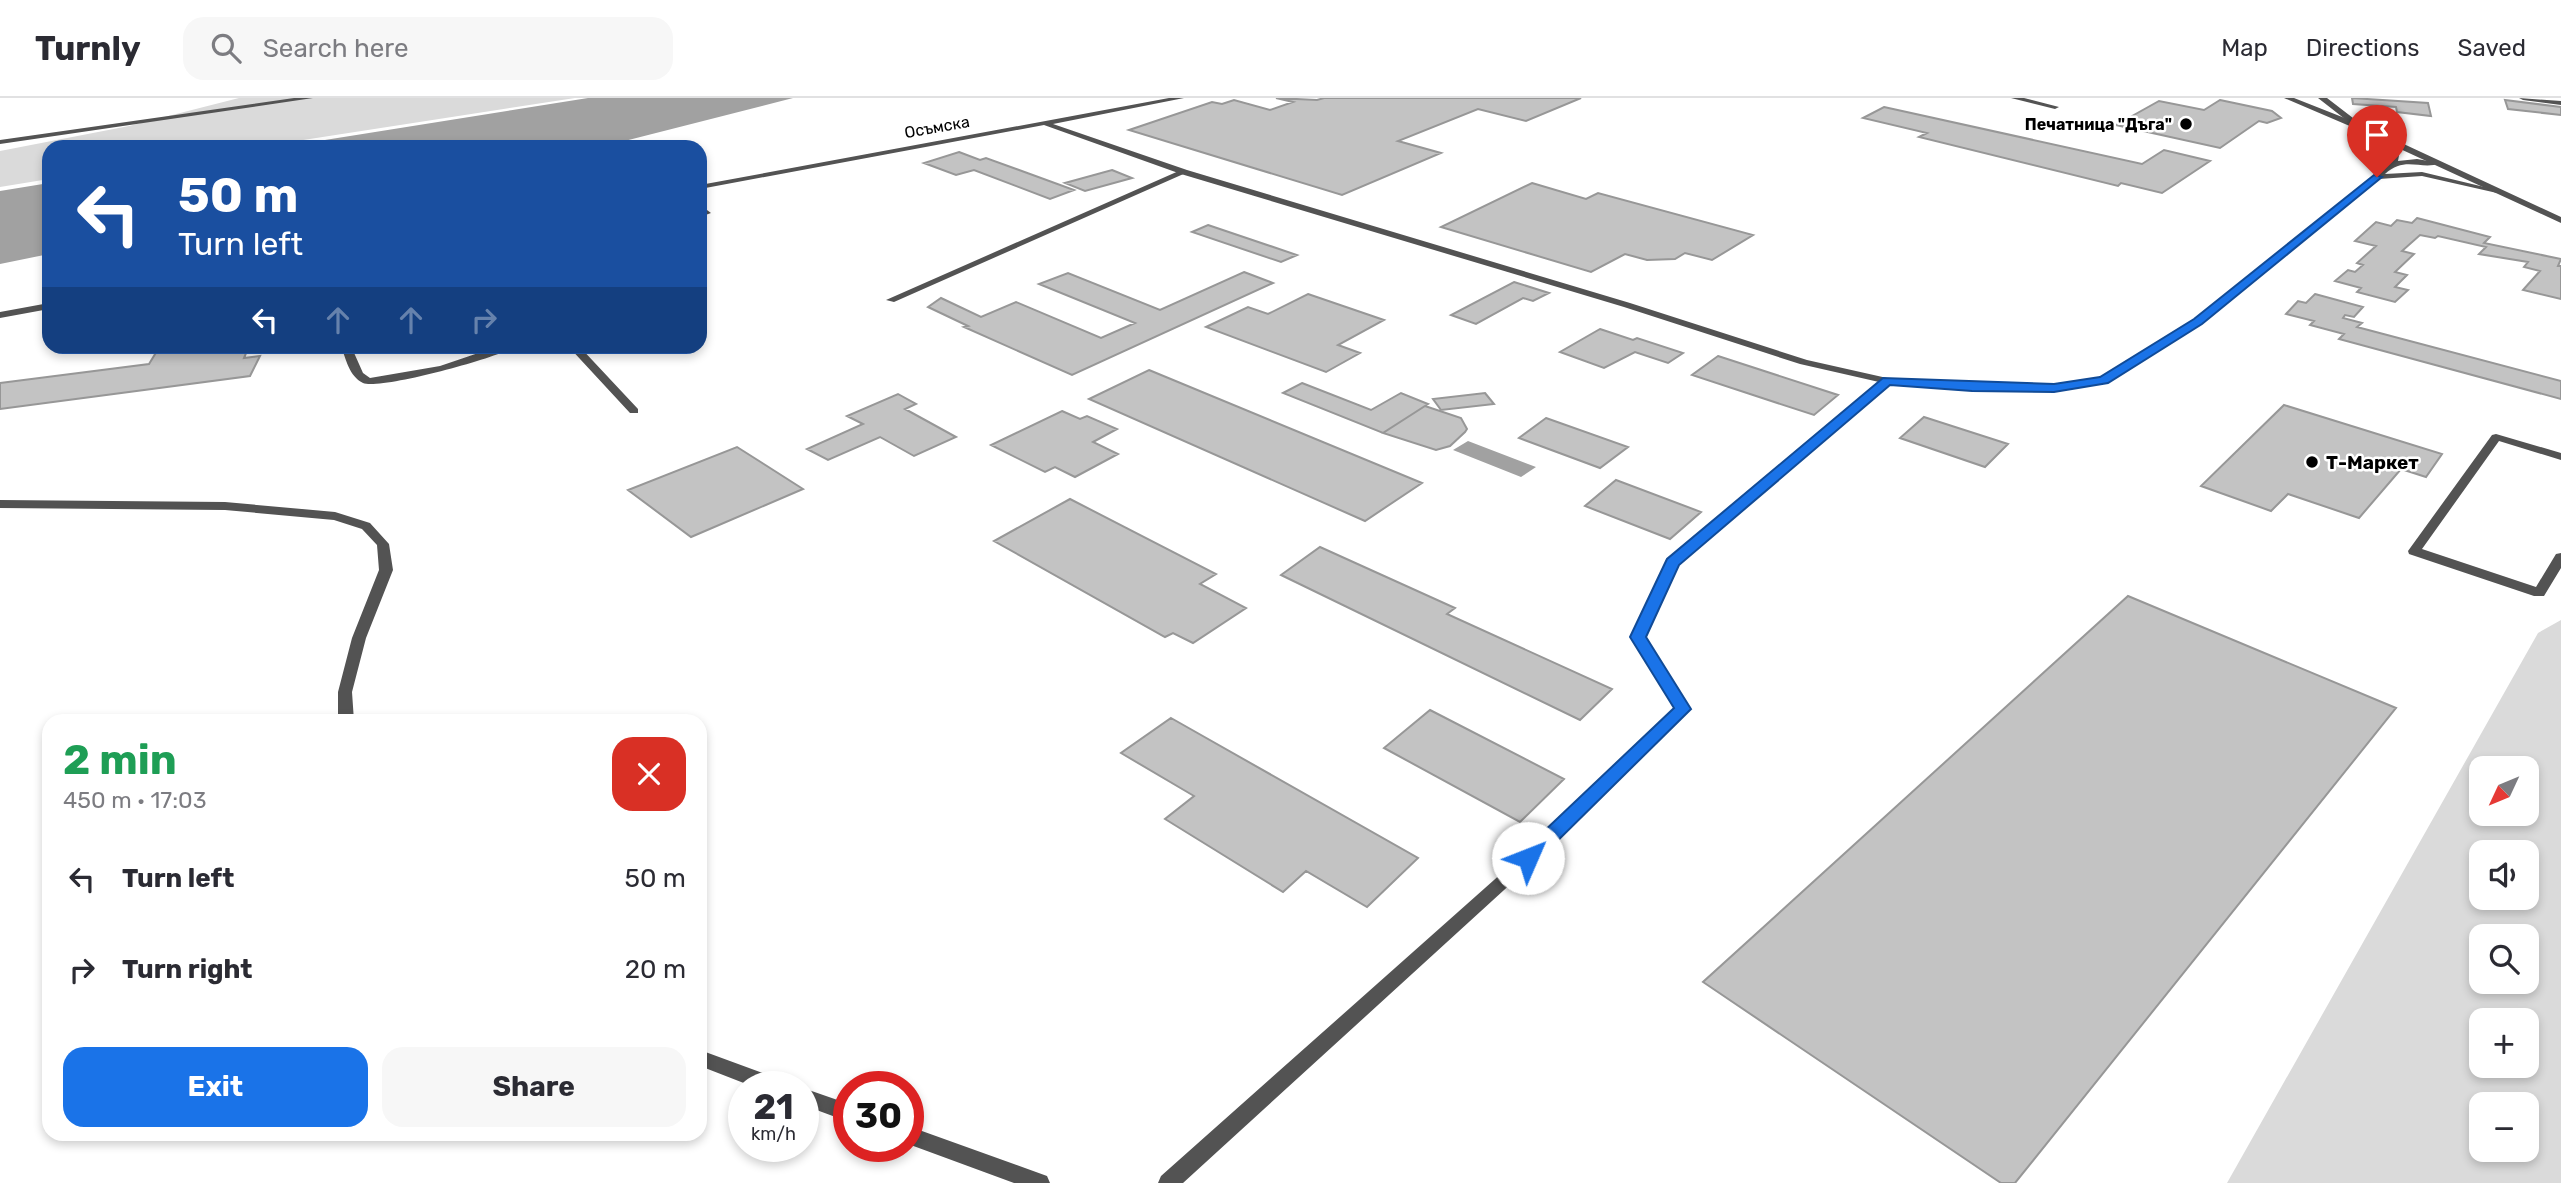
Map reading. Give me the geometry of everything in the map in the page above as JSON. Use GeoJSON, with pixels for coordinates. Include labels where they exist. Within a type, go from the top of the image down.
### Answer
{"type":"FeatureCollection","features":[{"type":"Feature","properties":{"kind":"street"},"geometry":{"type":"LineString","coordinates":[[0,142],[309,98]]}},
{"type":"Feature","properties":{"kind":"street","name":"Осъмска"},"geometry":{"type":"LineString","coordinates":[[707,186],[1180,98]]}},
{"type":"Feature","properties":{"kind":"street"},"geometry":{"type":"LineString","coordinates":[[2015,98],[2054,107]]}},
{"type":"Feature","properties":{"kind":"street"},"geometry":{"type":"LineString","coordinates":[[2288,98],[2362,128],[2561,220]]}},
{"type":"Feature","properties":{"kind":"street"},"geometry":{"type":"LineString","coordinates":[[2322,98],[2362,128]]}},
{"type":"Feature","properties":{"kind":"street"},"geometry":{"type":"LineString","coordinates":[[2523,98],[2561,103]]}},
{"type":"Feature","properties":{"kind":"street"},"geometry":{"type":"LineString","coordinates":[[1044,123],[1184,172],[1627,305],[1804,362],[1887,381],[1972,387],[2054,388],[2103,380],[2198,322],[2377,177],[2395,160],[2396,150],[2386,140]]}},
{"type":"Feature","properties":{"kind":"street"},"geometry":{"type":"LineString","coordinates":[[2391,164],[2417,161],[2436,163]]}},
{"type":"Feature","properties":{"kind":"street"},"geometry":{"type":"LineString","coordinates":[[2377,177],[2433,167],[2436,163]]}},
{"type":"Feature","properties":{"kind":"street"},"geometry":{"type":"LineString","coordinates":[[891,300],[1184,172]]}},
{"type":"Feature","properties":{"kind":"street"},"geometry":{"type":"LineString","coordinates":[[2396,174],[2446,178],[2497,191]]}},
{"type":"Feature","properties":{"kind":"street"},"geometry":{"type":"LineString","coordinates":[[0,315],[42,307]]}},
{"type":"Feature","properties":{"kind":"street"},"geometry":{"type":"LineString","coordinates":[[349,354],[358,375],[368,381],[442,369],[488,354]]}},
{"type":"Feature","properties":{"kind":"street"},"geometry":{"type":"LineString","coordinates":[[581,354],[634,411]]}},
{"type":"Feature","properties":{"kind":"street"},"geometry":{"type":"LineString","coordinates":[[1168,1183],[1509,876],[1683,709],[1638,637],[1673,563],[1887,381]]}},
{"type":"Feature","properties":{"kind":"street"},"geometry":{"type":"LineString","coordinates":[[2561,457],[2496,437],[2414,551],[2539,593],[2561,557]]}},
{"type":"Feature","properties":{"kind":"street"},"geometry":{"type":"LineString","coordinates":[[0,505],[225,506],[335,516],[366,526],[383,544],[386,570],[359,638],[345,692],[346,714]]}},
{"type":"Feature","properties":{"kind":"street"},"geometry":{"type":"LineString","coordinates":[[707,1061],[735,1071]]}},
{"type":"Feature","properties":{"kind":"street"},"geometry":{"type":"LineString","coordinates":[[924,1141],[1040,1183]]}},
{"type":"Feature","properties":{"kind":"shaded area"},"geometry":{"type":"Polygon","coordinates":[[[239,98],[575,98],[303,140],[57,140],[129,126],[239,98]]]}},
{"type":"Feature","properties":{"kind":"shaded area"},"geometry":{"type":"Polygon","coordinates":[[[588,98],[793,98],[628,140],[325,140],[588,98]]]}},
{"type":"Feature","properties":{"kind":"shaded area"},"geometry":{"type":"Polygon","coordinates":[[[42,143],[42,180],[0,187],[0,151],[42,143]]]}},
{"type":"Feature","properties":{"kind":"shaded area"},"geometry":{"type":"Polygon","coordinates":[[[42,184],[42,255],[0,264],[0,191],[42,184]]]}},
{"type":"Feature","properties":{"kind":"shaded area"},"geometry":{"type":"Polygon","coordinates":[[[1468,441],[1536,467],[1521,477],[1453,450],[1468,441]]]}},
{"type":"Feature","properties":{"kind":"shaded area"},"geometry":{"type":"Polygon","coordinates":[[[2561,620],[2561,1183],[2227,1183],[2538,633],[2561,620]]]}},
{"type":"Feature","properties":{"kind":"building"},"geometry":{"type":"Polygon","coordinates":[[[1276,98],[1581,98],[1526,121],[1478,109],[1398,141],[1441,153],[1342,195],[1129,130],[1212,102],[1222,104],[1234,100],[1270,110],[1293,102],[1276,98]]]}},
{"type":"Feature","properties":{"kind":"building"},"geometry":{"type":"Polygon","coordinates":[[[2352,98],[2428,103],[2431,116],[2397,112],[2396,107],[2353,104],[2352,98]]]}},
{"type":"Feature","properties":{"kind":"building","name":"Печатница \"Дъга\""},"geometry":{"type":"Polygon","coordinates":[[[2220,100],[2272,111],[2281,118],[2267,123],[2259,121],[2220,148],[2116,125],[2159,101],[2204,110],[2220,100]]]}},
{"type":"Feature","properties":{"kind":"building"},"geometry":{"type":"Polygon","coordinates":[[[2505,100],[2561,107],[2561,115],[2508,109],[2505,100]]]}},
{"type":"Feature","properties":{"kind":"building"},"geometry":{"type":"Polygon","coordinates":[[[1884,107],[2142,164],[2164,150],[2210,161],[2162,193],[2121,183],[2118,186],[1919,137],[1927,133],[1863,118],[1884,107]]]}},
{"type":"Feature","properties":{"kind":"building"},"geometry":{"type":"Polygon","coordinates":[[[959,152],[980,160],[986,158],[1074,190],[1050,199],[974,170],[956,175],[924,163],[959,152]]]}},
{"type":"Feature","properties":{"kind":"building"},"geometry":{"type":"Polygon","coordinates":[[[1112,170],[1132,178],[1085,191],[1065,183],[1112,170]]]}},
{"type":"Feature","properties":{"kind":"building"},"geometry":{"type":"Polygon","coordinates":[[[1532,183],[1586,199],[1598,193],[1753,235],[1712,260],[1685,253],[1675,259],[1647,260],[1625,254],[1591,272],[1441,227],[1532,183]]]}},
{"type":"Feature","properties":{"kind":"building"},"geometry":{"type":"Polygon","coordinates":[[[2417,218],[2490,237],[2484,243],[2561,259],[2558,266],[2561,266],[2561,299],[2523,290],[2540,271],[2524,267],[2528,262],[2479,254],[2486,247],[2438,236],[2435,238],[2420,235],[2402,251],[2414,254],[2395,272],[2407,275],[2395,287],[2408,290],[2395,302],[2357,292],[2361,288],[2335,281],[2348,270],[2355,272],[2363,265],[2357,263],[2376,246],[2355,241],[2376,222],[2391,226],[2397,220],[2412,223],[2417,218]]]}},
{"type":"Feature","properties":{"kind":"building"},"geometry":{"type":"Polygon","coordinates":[[[1208,225],[1297,255],[1281,262],[1192,232],[1208,225]]]}},
{"type":"Feature","properties":{"kind":"building"},"geometry":{"type":"Polygon","coordinates":[[[1244,272],[1273,283],[1072,375],[964,327],[968,326],[928,307],[941,298],[981,317],[1016,302],[1101,338],[1135,323],[1039,284],[1068,273],[1160,310],[1244,272]]]}},
{"type":"Feature","properties":{"kind":"building"},"geometry":{"type":"Polygon","coordinates":[[[1514,282],[1549,293],[1533,301],[1523,298],[1476,324],[1451,315],[1514,282]]]}},
{"type":"Feature","properties":{"kind":"building"},"geometry":{"type":"Polygon","coordinates":[[[1308,294],[1384,320],[1338,345],[1360,353],[1326,372],[1206,327],[1248,307],[1268,314],[1308,294]]]}},
{"type":"Feature","properties":{"kind":"building"},"geometry":{"type":"Polygon","coordinates":[[[2315,294],[2363,307],[2354,317],[2345,315],[2343,318],[2362,323],[2357,327],[2561,381],[2561,399],[2339,339],[2344,334],[2310,325],[2314,321],[2286,314],[2298,301],[2306,303],[2315,294]]]}},
{"type":"Feature","properties":{"kind":"building"},"geometry":{"type":"Polygon","coordinates":[[[1600,329],[1683,353],[1668,363],[1635,352],[1604,368],[1560,352],[1600,329]]]}},
{"type":"Feature","properties":{"kind":"building"},"geometry":{"type":"Polygon","coordinates":[[[155,354],[246,354],[244,358],[260,356],[250,376],[0,409],[0,383],[149,364],[155,354]]]}},
{"type":"Feature","properties":{"kind":"building"},"geometry":{"type":"Polygon","coordinates":[[[1718,356],[1838,395],[1814,415],[1692,375],[1718,356]]]}},
{"type":"Feature","properties":{"kind":"building"},"geometry":{"type":"Polygon","coordinates":[[[1149,370],[1422,483],[1365,521],[1089,399],[1149,370]]]}},
{"type":"Feature","properties":{"kind":"building"},"geometry":{"type":"Polygon","coordinates":[[[1302,383],[1371,410],[1401,393],[1428,404],[1383,433],[1283,393],[1302,383]]]}},
{"type":"Feature","properties":{"kind":"building"},"geometry":{"type":"Polygon","coordinates":[[[1485,393],[1494,404],[1441,410],[1433,399],[1485,393]]]}},
{"type":"Feature","properties":{"kind":"building"},"geometry":{"type":"Polygon","coordinates":[[[898,394],[916,404],[905,409],[956,437],[914,456],[880,437],[828,460],[807,449],[863,424],[847,416],[898,394]]]}},
{"type":"Feature","properties":{"kind":"building"},"geometry":{"type":"Polygon","coordinates":[[[2284,405],[2442,454],[2426,477],[2401,469],[2359,518],[2288,494],[2271,511],[2201,486],[2284,405]]]}},
{"type":"Feature","properties":{"kind":"building"},"geometry":{"type":"Polygon","coordinates":[[[1425,406],[1461,418],[1467,429],[1450,446],[1436,450],[1383,433],[1425,406]]]}},
{"type":"Feature","properties":{"kind":"building"},"geometry":{"type":"Polygon","coordinates":[[[1062,411],[1080,419],[1087,416],[1117,429],[1093,442],[1118,454],[1075,477],[1055,467],[1045,472],[991,445],[1062,411]]]}},
{"type":"Feature","properties":{"kind":"building"},"geometry":{"type":"Polygon","coordinates":[[[1924,417],[2008,444],[1985,467],[1900,438],[1924,417]]]}},
{"type":"Feature","properties":{"kind":"building"},"geometry":{"type":"Polygon","coordinates":[[[1546,418],[1628,447],[1600,468],[1519,438],[1546,418]]]}},
{"type":"Feature","properties":{"kind":"building"},"geometry":{"type":"Polygon","coordinates":[[[737,447],[803,489],[691,537],[628,490],[737,447]]]}},
{"type":"Feature","properties":{"kind":"building"},"geometry":{"type":"Polygon","coordinates":[[[1616,480],[1701,512],[1670,539],[1585,506],[1616,480]]]}},
{"type":"Feature","properties":{"kind":"building"},"geometry":{"type":"Polygon","coordinates":[[[1070,499],[1216,574],[1200,584],[1246,608],[1193,643],[1173,633],[1165,637],[994,541],[1070,499]]]}},
{"type":"Feature","properties":{"kind":"building"},"geometry":{"type":"Polygon","coordinates":[[[1320,547],[1455,608],[1447,614],[1612,689],[1580,720],[1281,575],[1320,547]]]}},
{"type":"Feature","properties":{"kind":"building"},"geometry":{"type":"Polygon","coordinates":[[[2128,596],[2396,708],[2015,1183],[2001,1183],[1703,982],[2128,596]]]}},
{"type":"Feature","properties":{"kind":"building"},"geometry":{"type":"Polygon","coordinates":[[[1430,710],[1564,779],[1520,822],[1384,748],[1430,710]]]}},
{"type":"Feature","properties":{"kind":"building"},"geometry":{"type":"Polygon","coordinates":[[[1171,718],[1418,858],[1367,907],[1306,871],[1283,892],[1165,819],[1194,796],[1121,753],[1171,718]]]}},
{"type":"Feature","properties":{"kind":"place","name":"Печатница \"Дъга\""},"geometry":{"type":"Point","coordinates":[2186,124]}},
{"type":"Feature","properties":{"kind":"place","name":"Т-Маркет"},"geometry":{"type":"Point","coordinates":[2312,462]}},
{"type":"Feature","properties":{"kind":"route"},"geometry":{"type":"LineString","coordinates":[[1528,858],[1683,709],[1638,637],[1673,563],[1887,381],[1972,387],[2054,388],[2103,380],[2198,322],[2377,177]]}}]}
